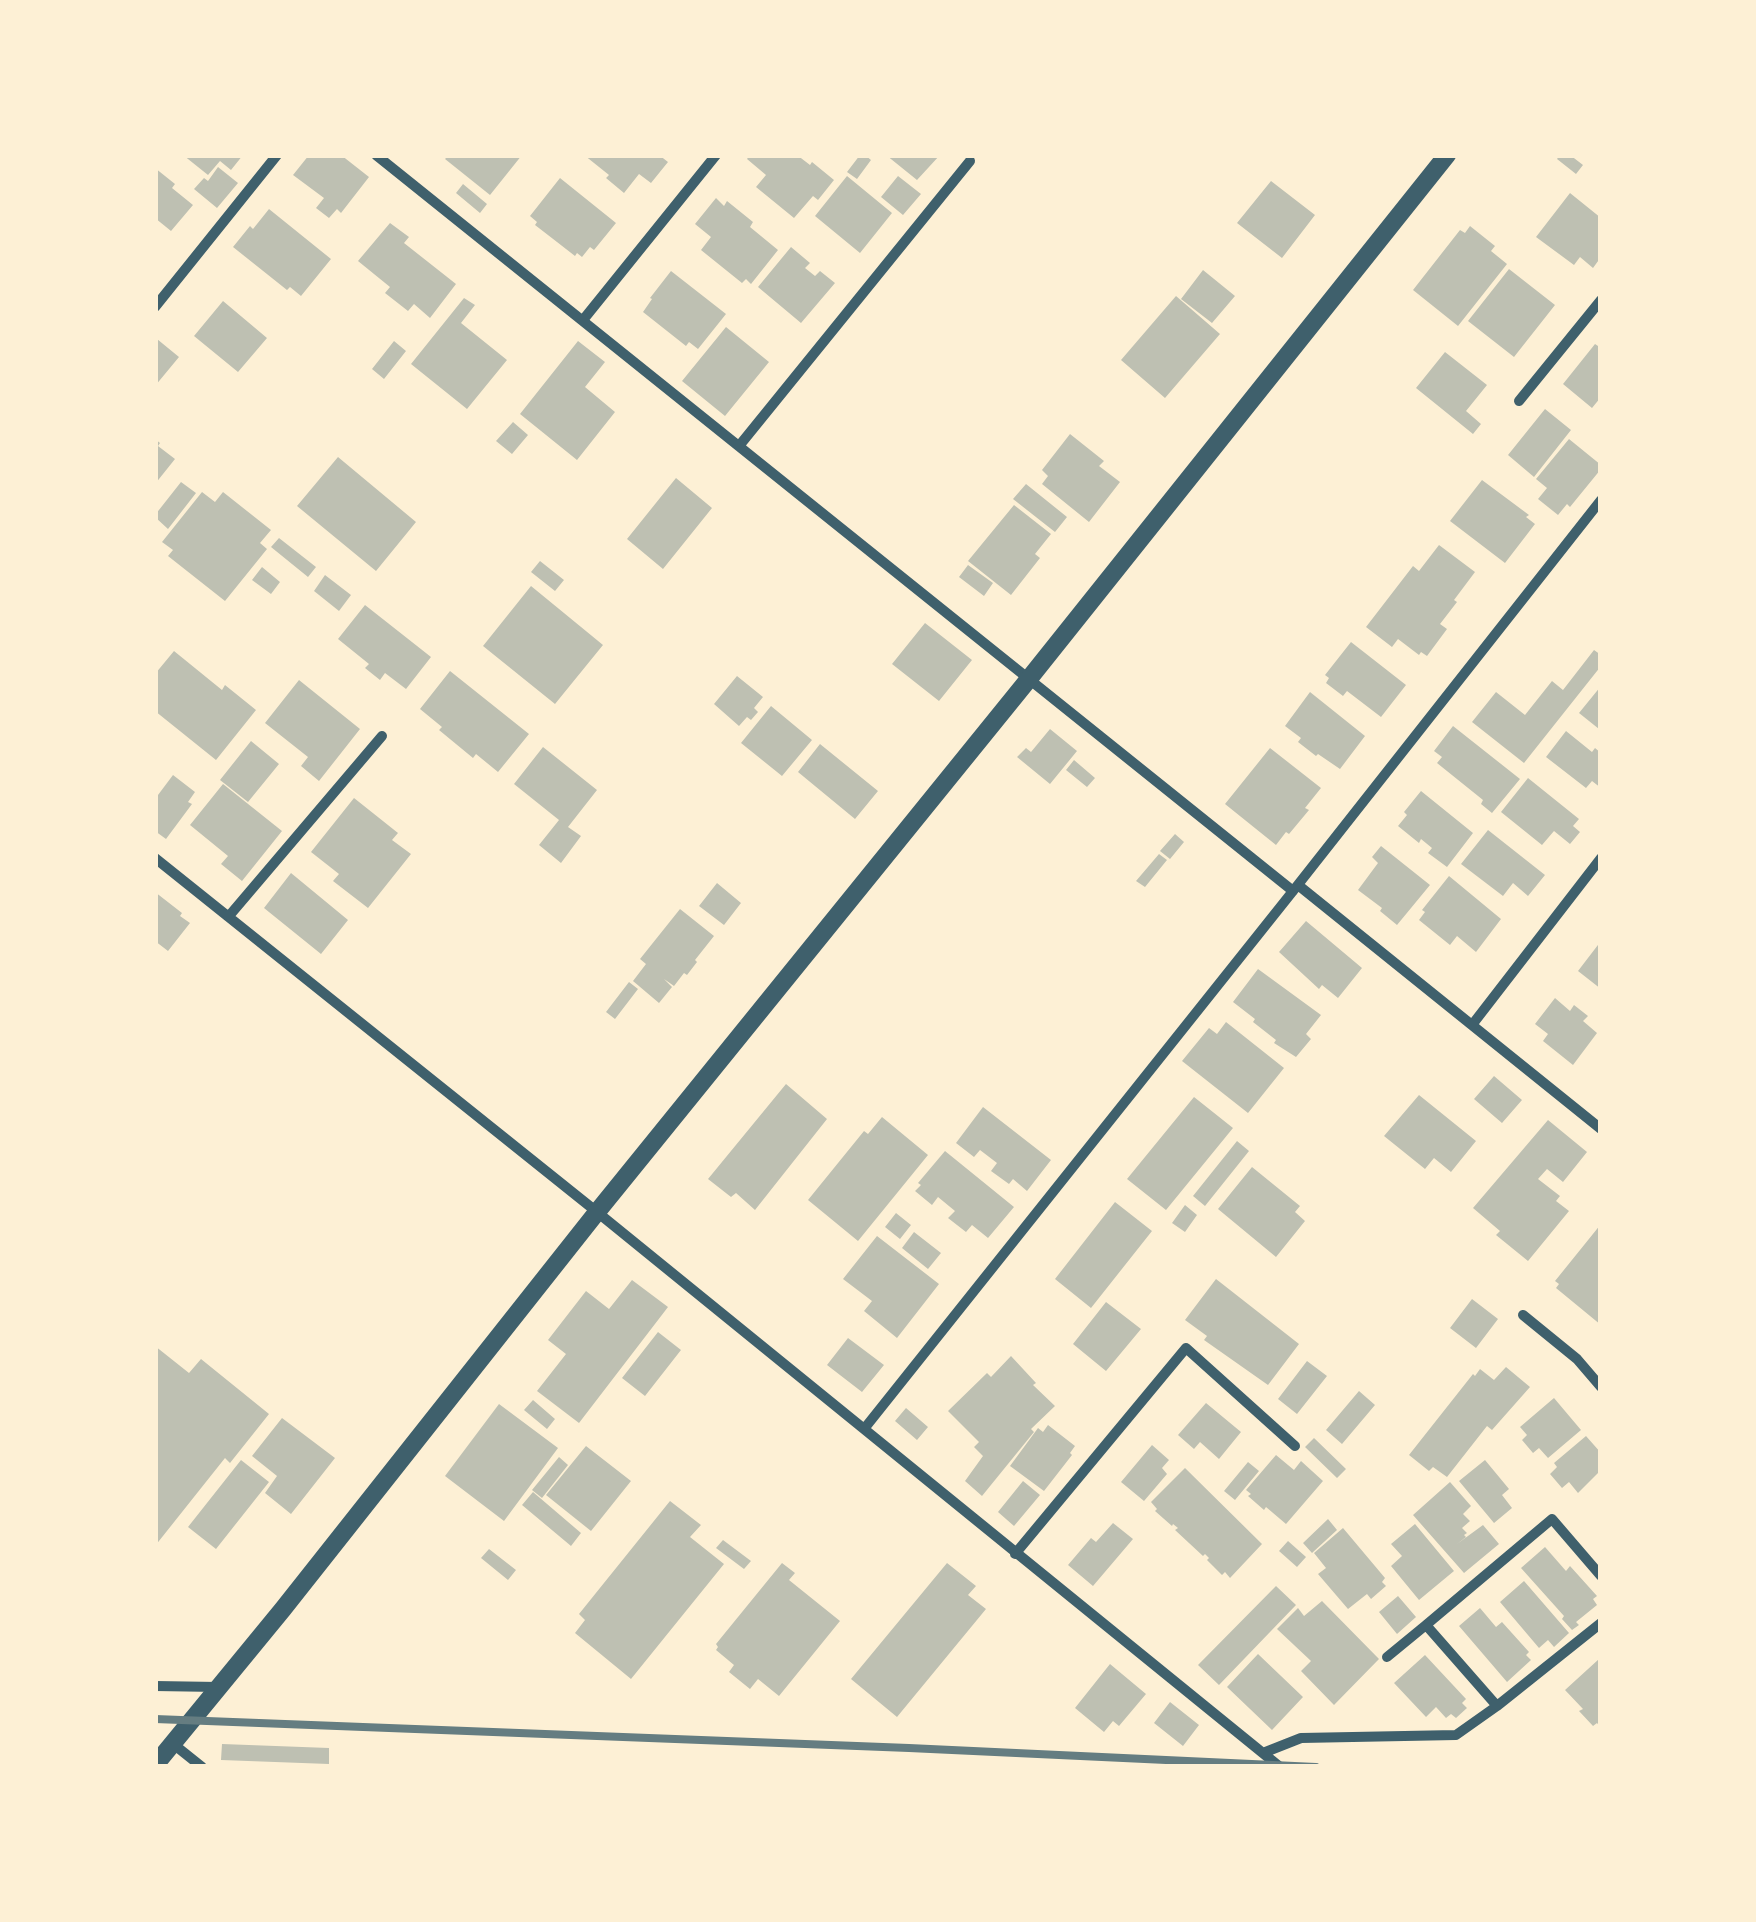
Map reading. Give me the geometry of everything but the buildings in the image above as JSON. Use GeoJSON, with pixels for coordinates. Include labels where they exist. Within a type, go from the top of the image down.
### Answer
{"type":"FeatureCollection","features":[{"type":"Feature","properties":{"kind":"street"},"geometry":{"type":"LineString","coordinates":[[155,307],[276,155]]}},
{"type":"Feature","properties":{"kind":"street"},"geometry":{"type":"LineString","coordinates":[[376,155],[1028,680],[1601,1129]]}},
{"type":"Feature","properties":{"kind":"street"},"geometry":{"type":"LineString","coordinates":[[583,320],[716,155]]}},
{"type":"Feature","properties":{"kind":"street"},"geometry":{"type":"LineString","coordinates":[[155,1764],[1448,155]]}},
{"type":"Feature","properties":{"kind":"street"},"geometry":{"type":"LineString","coordinates":[[739,446],[970,162]]}},
{"type":"Feature","properties":{"kind":"street"},"geometry":{"type":"LineString","coordinates":[[1519,401],[1601,300]]}},
{"type":"Feature","properties":{"kind":"street"},"geometry":{"type":"LineString","coordinates":[[864,1428],[1601,500]]}},
{"type":"Feature","properties":{"kind":"street"},"geometry":{"type":"LineString","coordinates":[[229,916],[382,736]]}},
{"type":"Feature","properties":{"kind":"street"},"geometry":{"type":"LineString","coordinates":[[155,858],[1280,1767]]}},
{"type":"Feature","properties":{"kind":"street"},"geometry":{"type":"LineString","coordinates":[[1472,1025],[1601,858]]}},
{"type":"Feature","properties":{"kind":"street"},"geometry":{"type":"LineString","coordinates":[[1523,1315],[1577,1359],[1601,1388]]}},
{"type":"Feature","properties":{"kind":"street"},"geometry":{"type":"LineString","coordinates":[[1016,1554],[1186,1348],[1295,1446]]}},
{"type":"Feature","properties":{"kind":"street"},"geometry":{"type":"LineString","coordinates":[[1386,1657],[1552,1519],[1601,1576]]}},
{"type":"Feature","properties":{"kind":"street"},"geometry":{"type":"LineString","coordinates":[[1263,1753],[1301,1738],[1456,1735],[1601,1623]]}},
{"type":"Feature","properties":{"kind":"street"},"geometry":{"type":"LineString","coordinates":[[1426,1625],[1497,1706]]}},
{"type":"Feature","properties":{"kind":"street"},"geometry":{"type":"LineString","coordinates":[[155,1686],[218,1686]]}},
{"type":"Feature","properties":{"kind":"street"},"geometry":{"type":"LineString","coordinates":[[172,1743],[202,1767]]}},
{"type":"Feature","properties":{"kind":"railway"},"geometry":{"type":"LineString","coordinates":[[155,1719],[1316,1767]]}}]}
